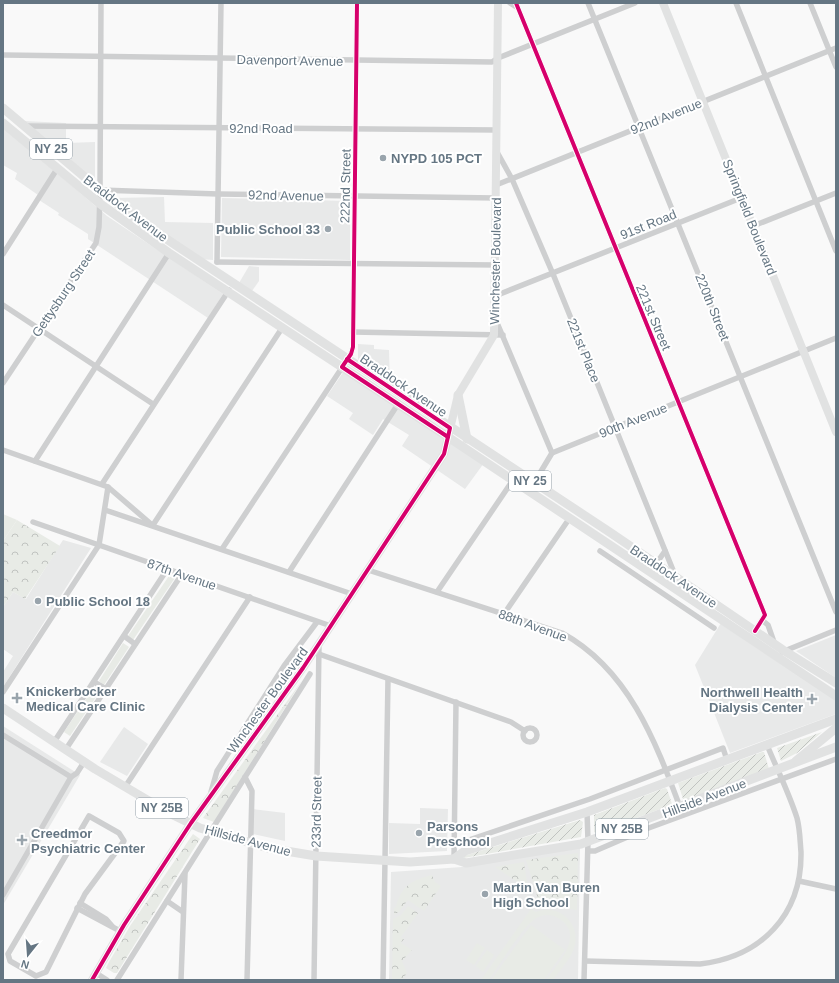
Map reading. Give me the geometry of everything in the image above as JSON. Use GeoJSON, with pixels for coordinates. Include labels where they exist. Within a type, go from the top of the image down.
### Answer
{"type":"FeatureCollection","features":[{"type":"Feature","properties":{"kind":"main road","name":"Winchester Boulevard"},"geometry":{"type":"LineString","coordinates":[[94,977],[120,931],[210,795],[303,668],[316,653],[319,645],[331,626],[444,454],[458,395],[498,335],[495,317],[495,296],[498,3]]}},
{"type":"Feature","properties":{"kind":"main road","name":"Springfield Boulevard"},"geometry":{"type":"LineString","coordinates":[[663,3],[836,432]]}},
{"type":"Feature","properties":{"kind":"main road","name":"Braddock Avenue"},"geometry":{"type":"LineString","coordinates":[[3,108],[132,215],[214,265],[233,283],[398,404],[449,432],[467,439],[611,533],[755,631],[836,696]]}},
{"type":"Feature","properties":{"kind":"main road","name":"Braddock Avenue"},"geometry":{"type":"LineString","coordinates":[[5,127],[99,203],[169,253],[282,328],[344,363],[449,432],[513,480],[605,542],[779,651],[836,683]]}},
{"type":"Feature","properties":{"kind":"main road"},"geometry":{"type":"LineString","coordinates":[[458,395],[467,439]]}},
{"type":"Feature","properties":{"kind":"main road"},"geometry":{"type":"LineString","coordinates":[[605,542],[611,533]]}},
{"type":"Feature","properties":{"kind":"main road","name":"Hillside Avenue"},"geometry":{"type":"LineString","coordinates":[[3,708],[84,762],[191,824],[283,851],[316,856],[385,862],[424,862],[454,859],[466,863],[581,844],[680,807],[779,775],[790,766],[836,747]]}},
{"type":"Feature","properties":{"kind":"main road","name":"Hillside Avenue"},"geometry":{"type":"LineString","coordinates":[[454,859],[465,851],[588,812],[836,719]]}},
{"type":"Feature","properties":{"kind":"main road"},"geometry":{"type":"LineString","coordinates":[[790,766],[836,728]]}},
{"type":"Feature","properties":{"kind":"street","name":"Gettysburg Street"},"geometry":{"type":"LineString","coordinates":[[3,383],[96,243],[100,190],[101,3]]}},
{"type":"Feature","properties":{"kind":"street"},"geometry":{"type":"LineString","coordinates":[[221,3],[218,194],[214,265],[354,263],[496,265]]}},
{"type":"Feature","properties":{"kind":"street","name":"222nd Street"},"geometry":{"type":"LineString","coordinates":[[222,549],[353,347],[357,3]]}},
{"type":"Feature","properties":{"kind":"street","name":"221st Street"},"geometry":{"type":"LineString","coordinates":[[510,3],[517,6],[765,615],[762,620],[768,625],[779,651]]}},
{"type":"Feature","properties":{"kind":"street","name":"220th Street"},"geometry":{"type":"LineString","coordinates":[[588,3],[836,612]]}},
{"type":"Feature","properties":{"kind":"street","name":"Davenport Avenue"},"geometry":{"type":"LineString","coordinates":[[4,55],[492,62],[498,58],[635,3]]}},
{"type":"Feature","properties":{"kind":"street"},"geometry":{"type":"LineString","coordinates":[[736,3],[836,251]]}},
{"type":"Feature","properties":{"kind":"street"},"geometry":{"type":"LineString","coordinates":[[810,3],[836,67]]}},
{"type":"Feature","properties":{"kind":"street","name":"92nd Avenue"},"geometry":{"type":"LineString","coordinates":[[496,185],[836,48]]}},
{"type":"Feature","properties":{"kind":"street","name":"92nd Road"},"geometry":{"type":"LineString","coordinates":[[25,126],[497,130]]}},
{"type":"Feature","properties":{"kind":"street","name":"221st Place"},"geometry":{"type":"LineString","coordinates":[[497,152],[512,179],[553,274],[676,578]]}},
{"type":"Feature","properties":{"kind":"street"},"geometry":{"type":"LineString","coordinates":[[3,254],[58,170]]}},
{"type":"Feature","properties":{"kind":"street","name":"92nd Avenue"},"geometry":{"type":"LineString","coordinates":[[100,190],[218,194],[496,198]]}},
{"type":"Feature","properties":{"kind":"street"},"geometry":{"type":"LineString","coordinates":[[753,226],[836,193]]}},
{"type":"Feature","properties":{"kind":"street","name":"91st Road"},"geometry":{"type":"LineString","coordinates":[[495,296],[742,198]]}},
{"type":"Feature","properties":{"kind":"street"},"geometry":{"type":"LineString","coordinates":[[35,461],[97,367],[169,253]]}},
{"type":"Feature","properties":{"kind":"street"},"geometry":{"type":"LineString","coordinates":[[102,484],[233,283]]}},
{"type":"Feature","properties":{"kind":"street"},"geometry":{"type":"LineString","coordinates":[[3,305],[153,404]]}},
{"type":"Feature","properties":{"kind":"street"},"geometry":{"type":"LineString","coordinates":[[153,525],[282,328]]}},
{"type":"Feature","properties":{"kind":"street"},"geometry":{"type":"LineString","coordinates":[[353,332],[498,335],[552,453],[534,483]]}},
{"type":"Feature","properties":{"kind":"street","name":"90th Avenue"},"geometry":{"type":"LineString","coordinates":[[552,453],[836,338]]}},
{"type":"Feature","properties":{"kind":"street"},"geometry":{"type":"LineString","coordinates":[[288,572],[398,404]]}},
{"type":"Feature","properties":{"kind":"street"},"geometry":{"type":"LineString","coordinates":[[3,450],[108,487],[153,525]]}},
{"type":"Feature","properties":{"kind":"street"},"geometry":{"type":"LineString","coordinates":[[437,592],[513,480]]}},
{"type":"Feature","properties":{"kind":"street"},"geometry":{"type":"LineString","coordinates":[[3,692],[99,545],[108,487]]}},
{"type":"Feature","properties":{"kind":"street"},"geometry":{"type":"LineString","coordinates":[[105,510],[153,525],[352,594]]}},
{"type":"Feature","properties":{"kind":"street"},"geometry":{"type":"LineString","coordinates":[[504,614],[569,518]]}},
{"type":"Feature","properties":{"kind":"street","name":"87th Avenue"},"geometry":{"type":"LineString","coordinates":[[33,522],[331,626]]}},
{"type":"Feature","properties":{"kind":"street","name":"Braddock Avenue"},"geometry":{"type":"LineString","coordinates":[[600,551],[714,628]]}},
{"type":"Feature","properties":{"kind":"street"},"geometry":{"type":"LineString","coordinates":[[656,564],[665,551]]}},
{"type":"Feature","properties":{"kind":"street"},"geometry":{"type":"LineString","coordinates":[[54,742],[168,568]]}},
{"type":"Feature","properties":{"kind":"street","name":"88th Avenue"},"geometry":{"type":"LineString","coordinates":[[368,570],[562,633],[589,650],[617,679],[640,712],[654,740],[680,807]]}},
{"type":"Feature","properties":{"kind":"street"},"geometry":{"type":"LineString","coordinates":[[66,749],[182,574]]}},
{"type":"Feature","properties":{"kind":"street"},"geometry":{"type":"LineString","coordinates":[[125,787],[250,597]]}},
{"type":"Feature","properties":{"kind":"street"},"geometry":{"type":"LineString","coordinates":[[755,631],[762,620]]}},
{"type":"Feature","properties":{"kind":"street","name":"Winchester Boulevard"},"geometry":{"type":"LineString","coordinates":[[210,795],[217,772],[284,666],[317,622]]}},
{"type":"Feature","properties":{"kind":"street"},"geometry":{"type":"LineString","coordinates":[[779,651],[836,630]]}},
{"type":"Feature","properties":{"kind":"street"},"geometry":{"type":"LineString","coordinates":[[124,636],[135,644]]}},
{"type":"Feature","properties":{"kind":"street"},"geometry":{"type":"LineString","coordinates":[[316,653],[511,722],[525,730]]}},
{"type":"Feature","properties":{"kind":"street","name":"233rd Street"},"geometry":{"type":"LineString","coordinates":[[314,980],[318,679],[316,653]]}},
{"type":"Feature","properties":{"kind":"street"},"geometry":{"type":"LineString","coordinates":[[303,668],[318,679]]}},
{"type":"Feature","properties":{"kind":"street","name":"Winchester Boulevard"},"geometry":{"type":"LineString","coordinates":[[116,980],[310,674]]}},
{"type":"Feature","properties":{"kind":"street"},"geometry":{"type":"LineString","coordinates":[[383,980],[388,679]]}},
{"type":"Feature","properties":{"kind":"street"},"geometry":{"type":"LineString","coordinates":[[94,682],[106,689]]}},
{"type":"Feature","properties":{"kind":"street"},"geometry":{"type":"LineString","coordinates":[[454,859],[456,702]]}},
{"type":"Feature","properties":{"kind":"street"},"geometry":{"type":"LineString","coordinates":[[3,734],[71,777]]}},
{"type":"Feature","properties":{"kind":"street"},"geometry":{"type":"LineString","coordinates":[[585,962],[700,964],[727,959],[752,947],[769,934],[786,913],[799,881],[801,861],[797,818],[767,744]]}},
{"type":"Feature","properties":{"kind":"street"},"geometry":{"type":"LineString","coordinates":[[454,845],[590,799],[722,748],[727,760]]}},
{"type":"Feature","properties":{"kind":"street","name":"Hillside Avenue"},"geometry":{"type":"LineString","coordinates":[[588,851],[595,851],[779,775],[836,759]]}},
{"type":"Feature","properties":{"kind":"street"},"geometry":{"type":"LineString","coordinates":[[3,894],[71,777],[77,774],[84,762]]}},
{"type":"Feature","properties":{"kind":"street"},"geometry":{"type":"LineString","coordinates":[[245,777],[252,791],[247,980]]}},
{"type":"Feature","properties":{"kind":"street"},"geometry":{"type":"LineString","coordinates":[[584,980],[588,812]]}},
{"type":"Feature","properties":{"kind":"street"},"geometry":{"type":"LineString","coordinates":[[89,816],[119,833],[124,841],[78,906],[46,972],[36,976],[10,961],[8,954],[89,816]]}},
{"type":"Feature","properties":{"kind":"street"},"geometry":{"type":"LineString","coordinates":[[180,980],[185,873]]}},
{"type":"Feature","properties":{"kind":"street"},"geometry":{"type":"LineString","coordinates":[[799,881],[836,889]]}},
{"type":"Feature","properties":{"kind":"street"},"geometry":{"type":"LineString","coordinates":[[167,901],[183,912]]}},
{"type":"Feature","properties":{"kind":"street"},"geometry":{"type":"LineString","coordinates":[[78,906],[106,919],[112,926],[120,931]]}},
{"type":"Feature","properties":{"kind":"street"},"geometry":{"type":"LineString","coordinates":[[94,977],[107,980]]}},
{"type":"Feature","properties":{"kind":"shaded area"},"geometry":{"type":"Polygon","coordinates":[[[24,121],[66,123],[66,143],[95,142],[95,182],[24,121]]]}},
{"type":"Feature","properties":{"kind":"shaded area"},"geometry":{"type":"Polygon","coordinates":[[[3,127],[107,216],[223,294],[208,318],[88,239],[88,234],[58,215],[59,213],[39,200],[41,197],[15,179],[17,173],[3,165],[3,127]]]}},
{"type":"Feature","properties":{"kind":"shaded area"},"geometry":{"type":"Polygon","coordinates":[[[164,197],[165,222],[213,223],[213,260],[200,259],[114,198],[164,197]]]}},
{"type":"Feature","properties":{"kind":"shaded area"},"geometry":{"type":"Polygon","coordinates":[[[222,198],[350,201],[350,260],[221,257],[222,198]]]}},
{"type":"Feature","properties":{"kind":"shaded area"},"geometry":{"type":"Polygon","coordinates":[[[249,266],[259,267],[259,281],[252,291],[239,283],[249,266]]]}},
{"type":"Feature","properties":{"kind":"shaded area"},"geometry":{"type":"Polygon","coordinates":[[[358,344],[374,345],[374,349],[389,350],[390,383],[358,362],[358,344]]]}},
{"type":"Feature","properties":{"kind":"shaded area"},"geometry":{"type":"Polygon","coordinates":[[[344,371],[484,463],[465,489],[402,446],[409,435],[383,419],[373,435],[349,419],[353,413],[327,396],[344,371]]]}},
{"type":"Feature","properties":{"kind":"shaded area"},"geometry":{"type":"Polygon","coordinates":[[[63,540],[91,548],[3,687],[3,672],[13,656],[3,649],[3,607],[13,592],[26,599],[63,540]]]}},
{"type":"Feature","properties":{"kind":"shaded area"},"geometry":{"type":"Polygon","coordinates":[[[721,623],[836,700],[836,714],[730,753],[695,665],[721,623]]]}},
{"type":"Feature","properties":{"kind":"shaded area"},"geometry":{"type":"Polygon","coordinates":[[[836,635],[836,678],[796,651],[836,635]]]}},
{"type":"Feature","properties":{"kind":"shaded area","name":"Creedmor Psychiatric Center"},"geometry":{"type":"Polygon","coordinates":[[[3,726],[80,775],[3,905],[3,726]]]}},
{"type":"Feature","properties":{"kind":"shaded area"},"geometry":{"type":"Polygon","coordinates":[[[124,727],[148,744],[127,776],[100,762],[124,727]]]}},
{"type":"Feature","properties":{"kind":"shaded area"},"geometry":{"type":"Polygon","coordinates":[[[420,808],[448,809],[447,851],[389,854],[389,823],[420,824],[420,808]]]}},
{"type":"Feature","properties":{"kind":"shaded area"},"geometry":{"type":"Polygon","coordinates":[[[253,809],[285,813],[285,841],[253,834],[253,809]]]}},
{"type":"Feature","properties":{"kind":"shaded area","name":"Martin Van Buren High School"},"geometry":{"type":"Polygon","coordinates":[[[580,848],[578,980],[389,980],[391,872],[462,867],[580,848]]]}},
{"type":"Feature","properties":{"kind":"green space"},"geometry":{"type":"Polygon","coordinates":[[[3,514],[17,520],[3,541],[3,514]]]}},
{"type":"Feature","properties":{"kind":"green space"},"geometry":{"type":"Polygon","coordinates":[[[17,520],[60,546],[25,599],[13,592],[3,607],[3,541],[17,520]]]}},
{"type":"Feature","properties":{"kind":"green space"},"geometry":{"type":"Polygon","coordinates":[[[171,573],[177,575],[133,640],[128,636],[171,573]]]}},
{"type":"Feature","properties":{"kind":"green space"},"geometry":{"type":"Polygon","coordinates":[[[123,643],[129,647],[104,685],[99,681],[123,643]]]}},
{"type":"Feature","properties":{"kind":"green space"},"geometry":{"type":"Polygon","coordinates":[[[303,679],[214,822],[203,818],[303,679]]]}},
{"type":"Feature","properties":{"kind":"green space"},"geometry":{"type":"Polygon","coordinates":[[[94,687],[100,691],[70,736],[64,732],[94,687]]]}},
{"type":"Feature","properties":{"kind":"green space"},"geometry":{"type":"Polygon","coordinates":[[[822,732],[797,753],[781,761],[777,748],[822,732]]]}},
{"type":"Feature","properties":{"kind":"green space"},"geometry":{"type":"Polygon","coordinates":[[[764,752],[769,769],[685,800],[683,799],[678,783],[764,752]]]}},
{"type":"Feature","properties":{"kind":"green space"},"geometry":{"type":"Polygon","coordinates":[[[665,788],[667,789],[672,804],[671,805],[596,833],[594,832],[594,815],[665,788]]]}},
{"type":"Feature","properties":{"kind":"green space"},"geometry":{"type":"Polygon","coordinates":[[[580,820],[583,822],[581,837],[464,858],[464,856],[580,820]]]}},
{"type":"Feature","properties":{"kind":"green space"},"geometry":{"type":"Polygon","coordinates":[[[193,834],[200,839],[117,973],[114,973],[106,968],[109,962],[130,926],[193,834]]]}},
{"type":"Feature","properties":{"kind":"green space"},"geometry":{"type":"Polygon","coordinates":[[[578,853],[577,910],[540,905],[526,860],[578,853]]]}},
{"type":"Feature","properties":{"kind":"green space"},"geometry":{"type":"Polygon","coordinates":[[[524,862],[528,889],[495,867],[524,862]]]}},
{"type":"Feature","properties":{"kind":"green space"},"geometry":{"type":"Polygon","coordinates":[[[432,875],[435,882],[441,886],[424,911],[408,900],[399,912],[394,915],[394,908],[396,907],[404,889],[419,879],[432,875]]]}},
{"type":"Feature","properties":{"kind":"green space"},"geometry":{"type":"Polygon","coordinates":[[[408,906],[418,913],[401,937],[404,939],[401,943],[412,950],[402,961],[407,973],[402,980],[392,980],[393,919],[401,915],[408,906]]]}},
{"type":"Feature","properties":{"kind":"green space"},"geometry":{"type":"Polygon","coordinates":[[[531,909],[536,912],[553,910],[567,918],[572,924],[576,939],[574,948],[567,961],[553,980],[546,980],[557,966],[567,949],[570,940],[570,932],[566,925],[558,918],[544,915],[535,919],[524,930],[489,980],[481,980],[531,909]]]}},
{"type":"Feature","properties":{"kind":"green space"},"geometry":{"type":"Polygon","coordinates":[[[531,925],[565,950],[544,980],[491,980],[531,925]]]}},
{"type":"Feature","properties":{"kind":"green space"},"geometry":{"type":"Polygon","coordinates":[[[477,943],[485,948],[474,965],[466,960],[477,943]]]}},
{"type":"Feature","properties":{"kind":"green space"},"geometry":{"type":"Polygon","coordinates":[[[487,950],[494,955],[483,972],[476,966],[487,950]]]}},
{"type":"Feature","properties":{"kind":"cycle path"},"geometry":{"type":"LineString","coordinates":[[357,3],[353,347],[351,354],[342,367],[448,437]]}},
{"type":"Feature","properties":{"kind":"cycle path"},"geometry":{"type":"LineString","coordinates":[[516,3],[765,615],[755,631]]}},
{"type":"Feature","properties":{"kind":"cycle path"},"geometry":{"type":"LineString","coordinates":[[92,980],[124,925],[191,823],[303,668],[444,454],[450,428],[347,359]]}},
{"type":"Feature","properties":{"kind":"place","name":"NYPD 105 PCT"},"geometry":{"type":"Point","coordinates":[383,158]}},
{"type":"Feature","properties":{"kind":"place","name":"Public School 33"},"geometry":{"type":"Point","coordinates":[328,229]}},
{"type":"Feature","properties":{"kind":"place","name":"Public School 18"},"geometry":{"type":"Point","coordinates":[38,601]}},
{"type":"Feature","properties":{"kind":"place","name":"Knickerbocker Medical Care Clinic"},"geometry":{"type":"Point","coordinates":[17,698]}},
{"type":"Feature","properties":{"kind":"place","name":"Northwell Health Dialysis Center"},"geometry":{"type":"Point","coordinates":[812,699]}},
{"type":"Feature","properties":{"kind":"place","name":"Parsons Preschool"},"geometry":{"type":"Point","coordinates":[419,833]}},
{"type":"Feature","properties":{"kind":"place","name":"Creedmor Psychiatric Center"},"geometry":{"type":"Point","coordinates":[22,840]}},
{"type":"Feature","properties":{"kind":"place","name":"Martin Van Buren High School"},"geometry":{"type":"Point","coordinates":[485,894]}}]}
